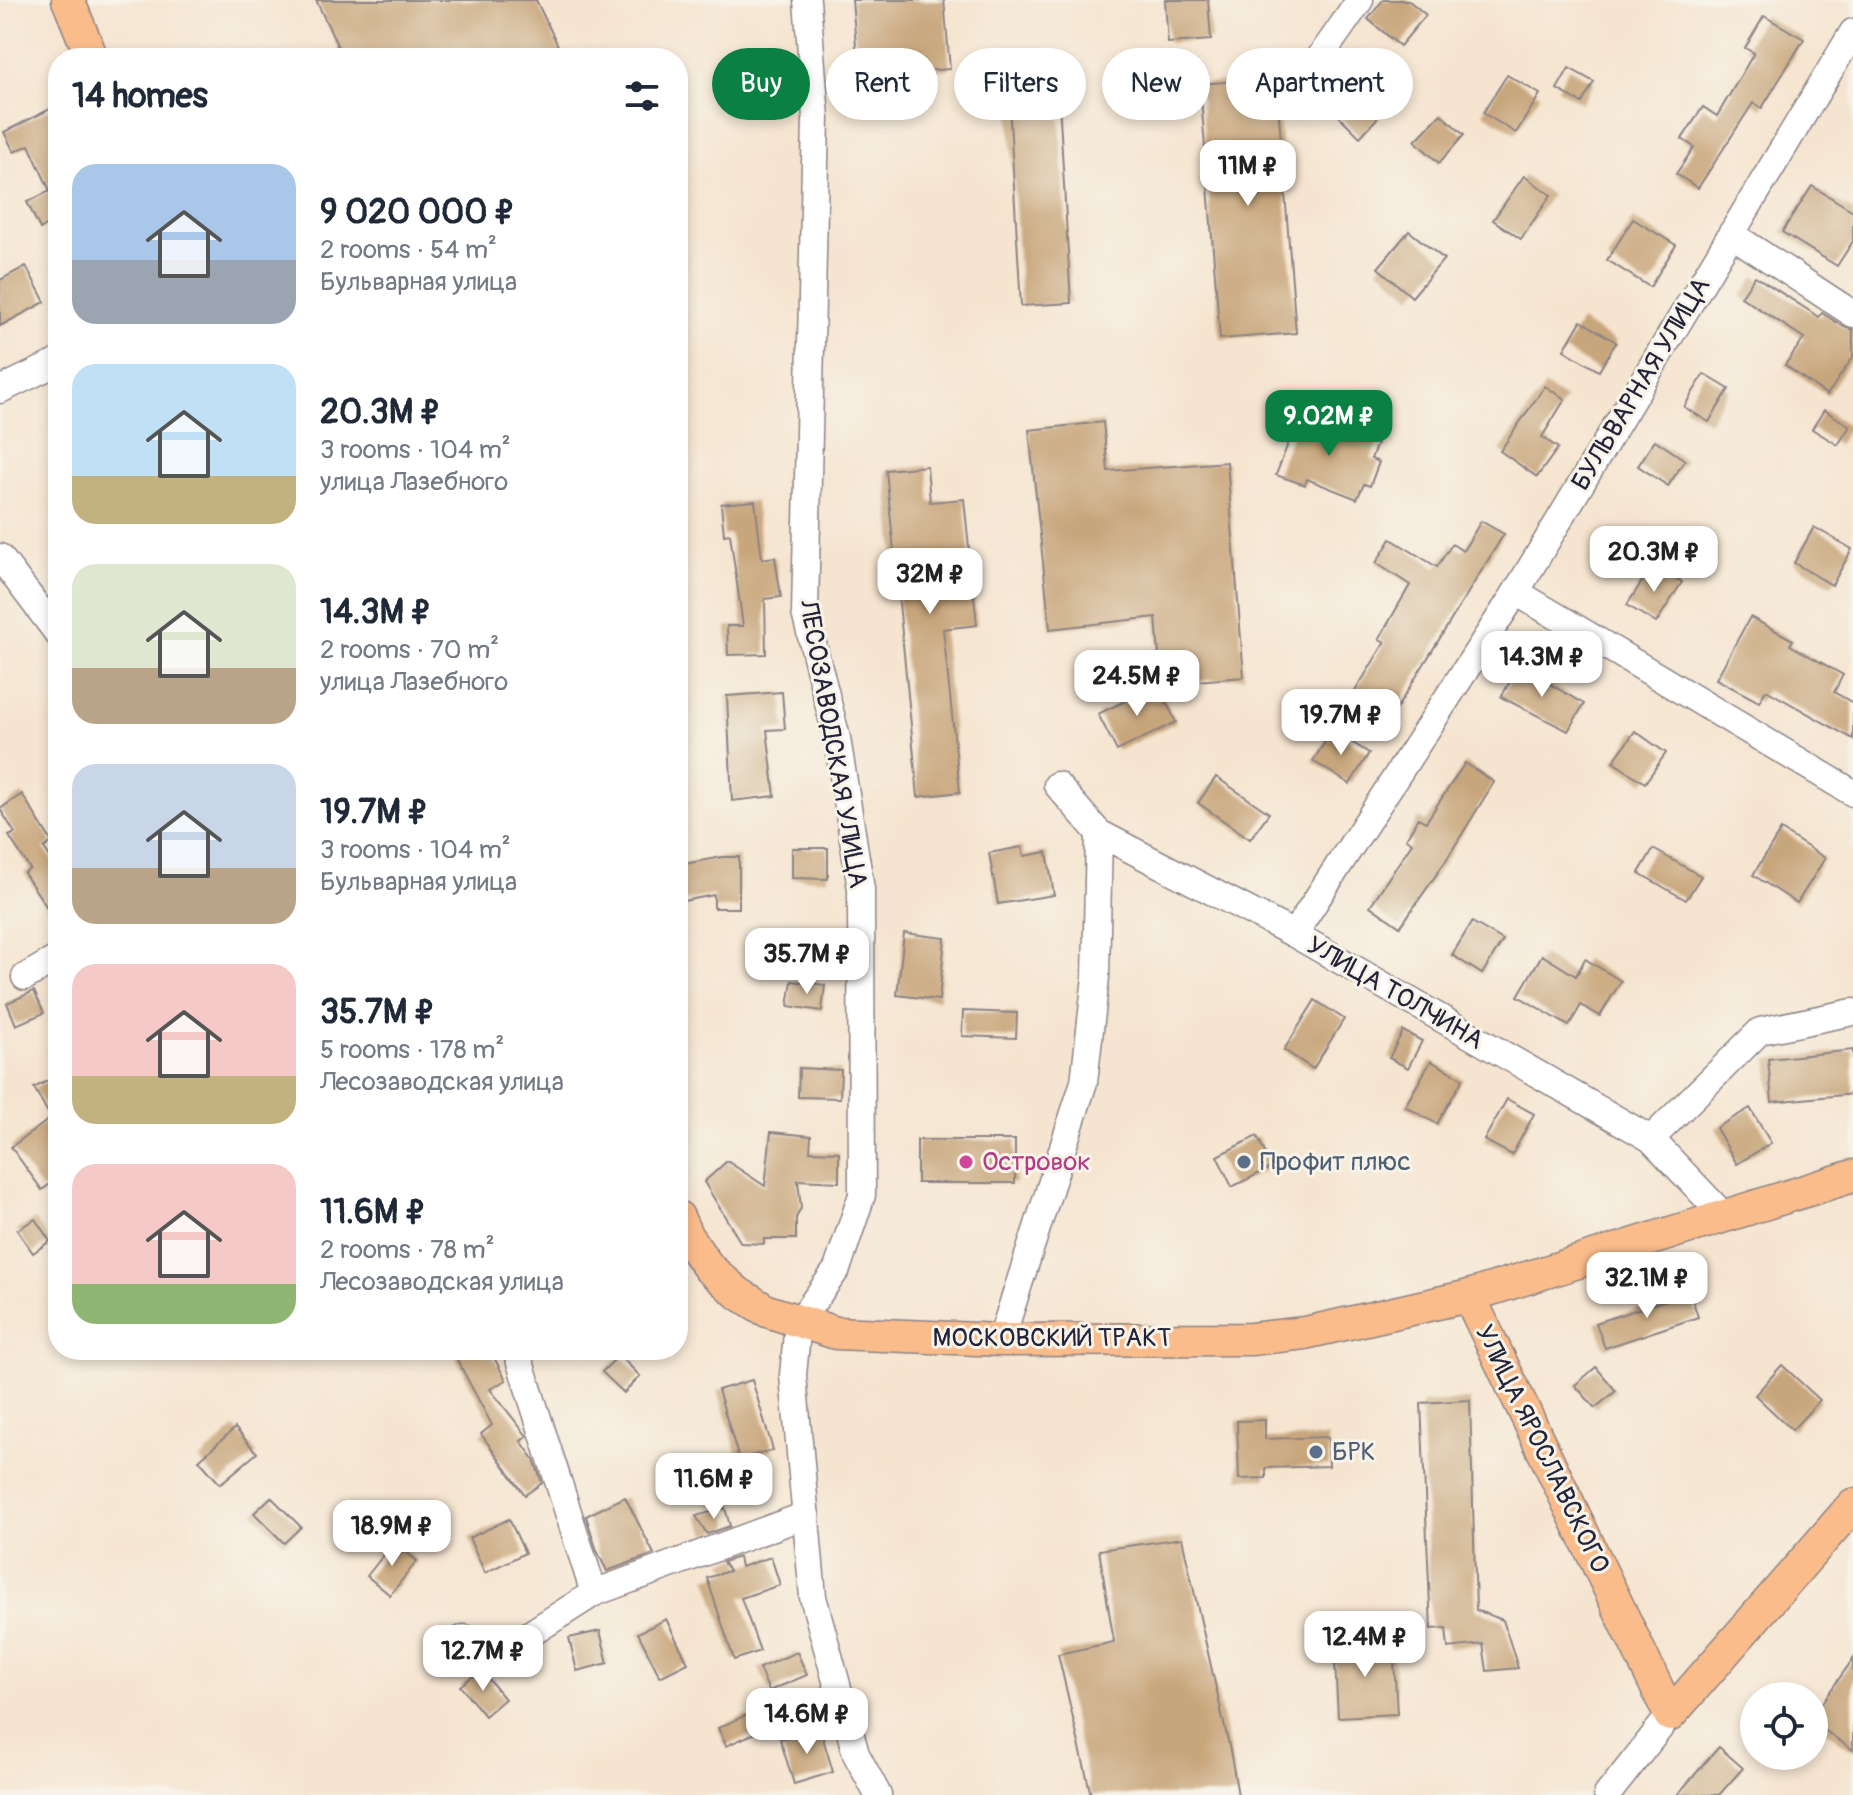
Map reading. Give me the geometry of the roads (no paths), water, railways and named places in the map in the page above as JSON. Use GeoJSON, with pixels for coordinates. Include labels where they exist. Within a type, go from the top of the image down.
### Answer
{"type":"FeatureCollection","features":[{"type":"Feature","properties":{"kind":"main road"},"geometry":{"type":"LineString","coordinates":[[74,2],[89,48]]}},
{"type":"Feature","properties":{"kind":"main road","name":"УЛИЦА ЯРОСЛАВСКОГО"},"geometry":{"type":"LineString","coordinates":[[1670,1715],[1469,1296],[1853,1176]]}},
{"type":"Feature","properties":{"kind":"main road","name":"МОСКОВСКИЙ ТРАКТ"},"geometry":{"type":"LineString","coordinates":[[688,1238],[709,1268],[738,1293],[767,1311],[836,1333],[1001,1340],[1251,1339],[1305,1333],[1469,1296]]}},
{"type":"Feature","properties":{"kind":"main road"},"geometry":{"type":"LineString","coordinates":[[1670,1715],[1853,1505]]}},
{"type":"Feature","properties":{"kind":"street","name":"ЛЕСОЗАВОДСКАЯ УЛИЦА"},"geometry":{"type":"LineString","coordinates":[[798,1323],[837,1269],[862,1195],[861,889],[837,738],[805,613],[816,118],[807,0]]}},
{"type":"Feature","properties":{"kind":"street"},"geometry":{"type":"LineString","coordinates":[[1327,48],[1360,0]]}},
{"type":"Feature","properties":{"kind":"street","name":"БУЛЬВАРНАЯ УЛИЦА"},"geometry":{"type":"LineString","coordinates":[[1294,934],[1516,592],[1853,32]]}},
{"type":"Feature","properties":{"kind":"street"},"geometry":{"type":"LineString","coordinates":[[1731,234],[1853,314]]}},
{"type":"Feature","properties":{"kind":"street"},"geometry":{"type":"LineString","coordinates":[[0,390],[48,367]]}},
{"type":"Feature","properties":{"kind":"street"},"geometry":{"type":"LineString","coordinates":[[0,557],[48,621]]}},
{"type":"Feature","properties":{"kind":"street"},"geometry":{"type":"LineString","coordinates":[[1516,592],[1853,793]]}},
{"type":"Feature","properties":{"kind":"street","name":"УЛИЦА ТОЛЧИНА"},"geometry":{"type":"LineString","coordinates":[[1057,785],[1099,833],[1294,934],[1651,1139],[1724,1216]]}},
{"type":"Feature","properties":{"kind":"street"},"geometry":{"type":"LineString","coordinates":[[1001,1340],[1084,1082],[1096,977],[1099,833]]}},
{"type":"Feature","properties":{"kind":"street"},"geometry":{"type":"LineString","coordinates":[[25,977],[48,964]]}},
{"type":"Feature","properties":{"kind":"street"},"geometry":{"type":"LineString","coordinates":[[1651,1139],[1760,1031],[1853,1012]]}},
{"type":"Feature","properties":{"kind":"street"},"geometry":{"type":"LineString","coordinates":[[798,1323],[793,1375],[813,1597],[856,1754],[878,1795]]}},
{"type":"Feature","properties":{"kind":"street"},"geometry":{"type":"LineString","coordinates":[[519,1360],[594,1593]]}},
{"type":"Feature","properties":{"kind":"street"},"geometry":{"type":"LineString","coordinates":[[464,1638],[500,1653],[594,1593],[806,1515]]}},
{"type":"Feature","properties":{"kind":"street"},"geometry":{"type":"LineString","coordinates":[[1607,1795],[1670,1715]]}},
{"type":"Feature","properties":{"kind":"place","name":"Островок"},"geometry":{"type":"Point","coordinates":[966,1162]}},
{"type":"Feature","properties":{"kind":"place","name":"Профит плюс"},"geometry":{"type":"Point","coordinates":[1244,1162]}},
{"type":"Feature","properties":{"kind":"place","name":"БРК"},"geometry":{"type":"Point","coordinates":[1316,1452]}}]}
